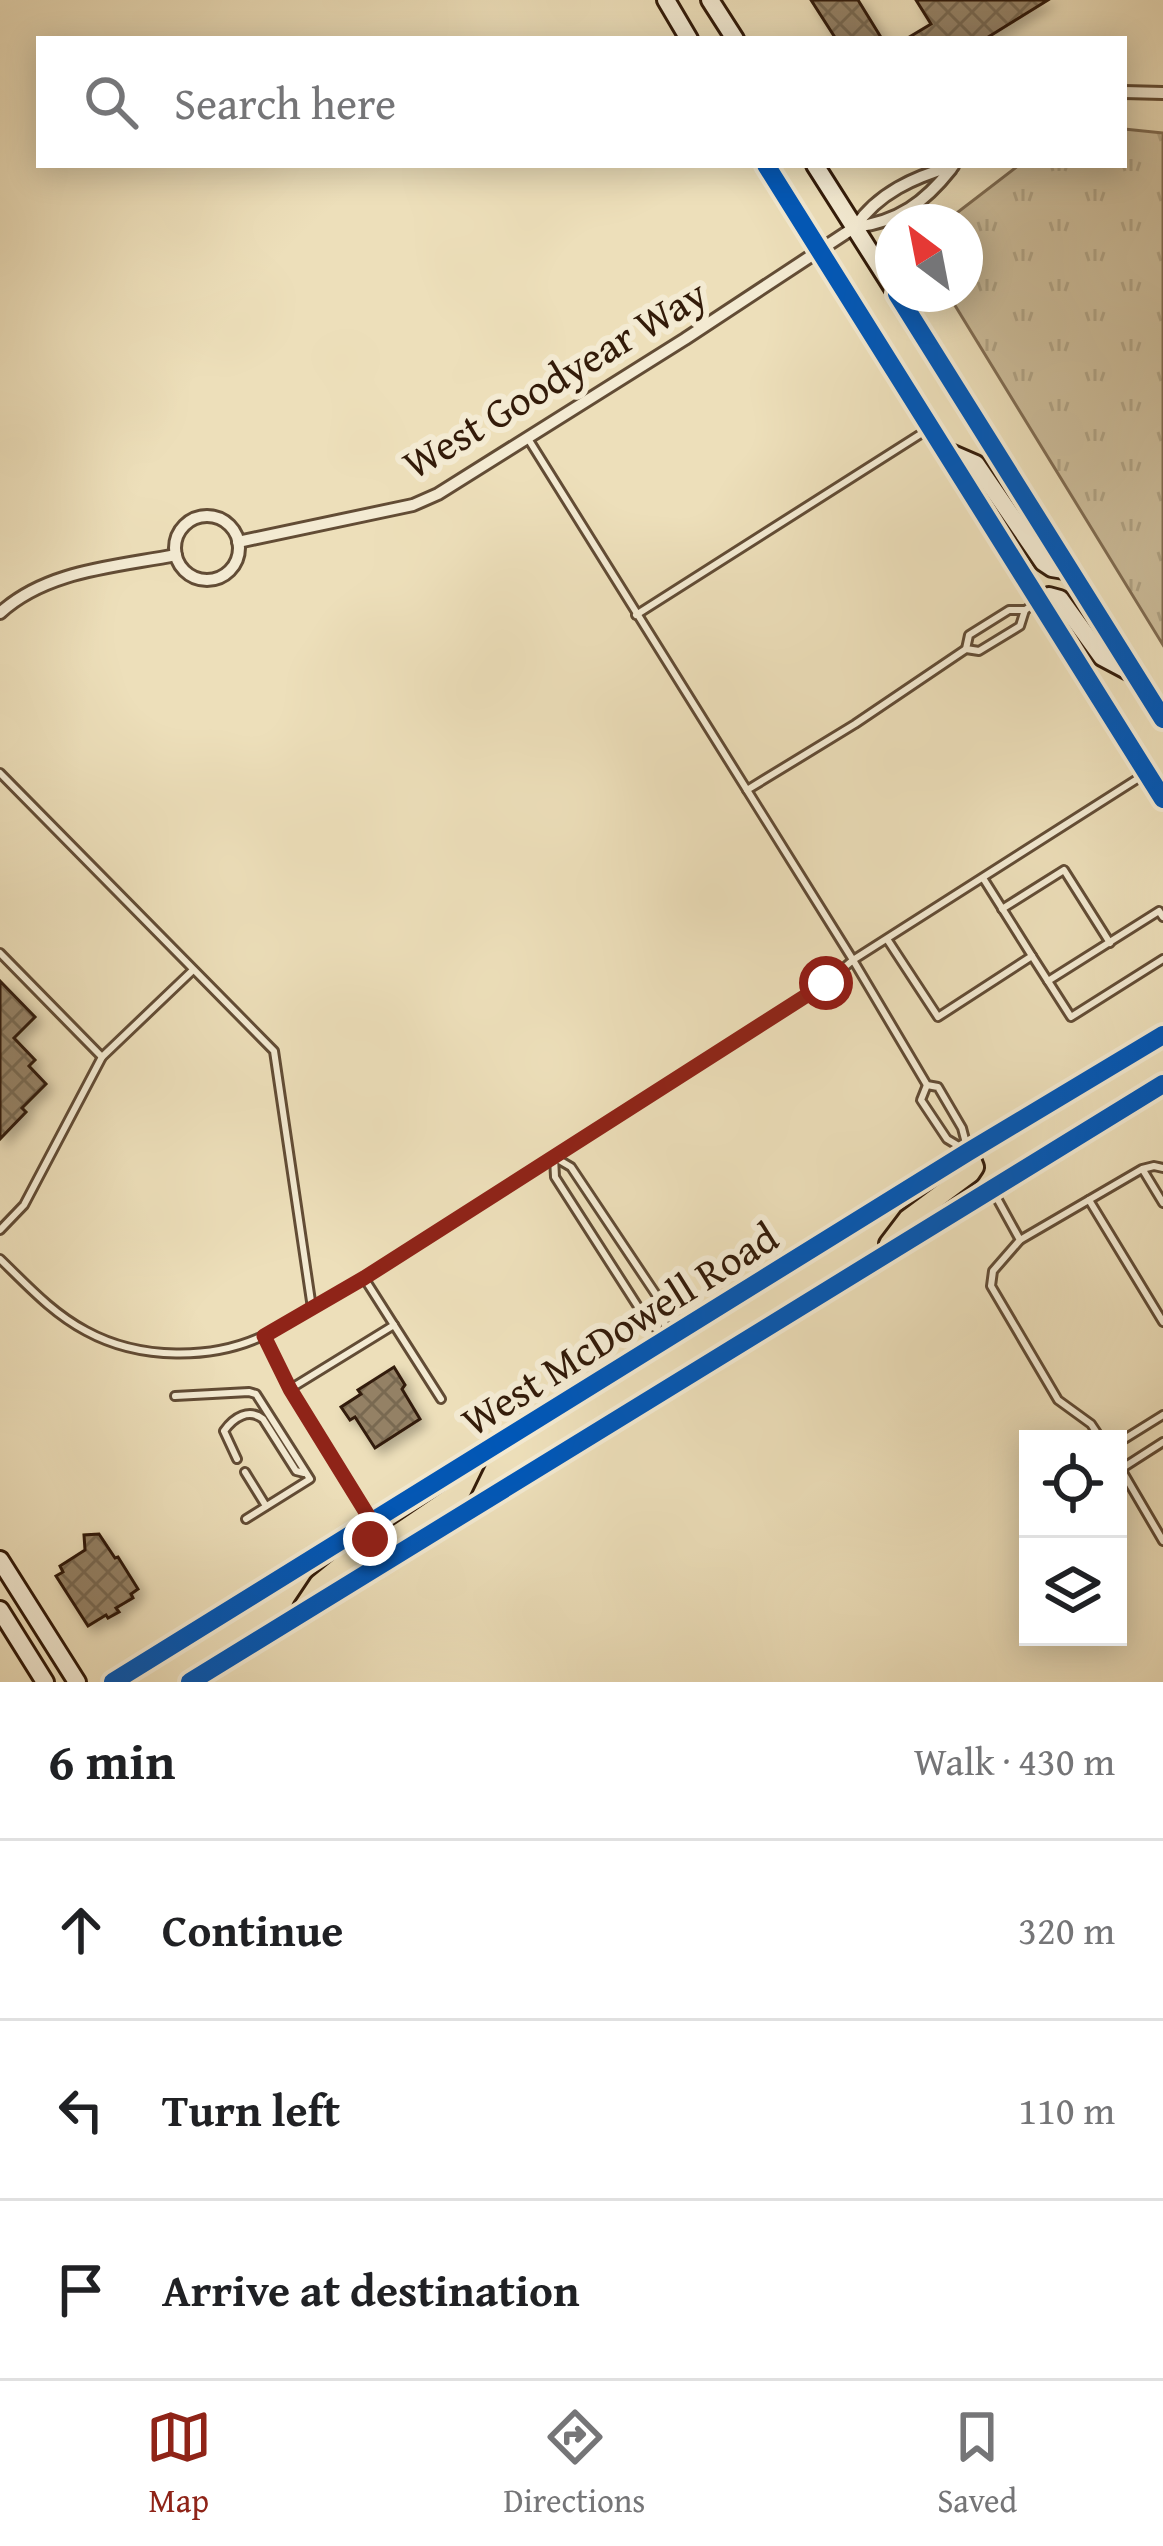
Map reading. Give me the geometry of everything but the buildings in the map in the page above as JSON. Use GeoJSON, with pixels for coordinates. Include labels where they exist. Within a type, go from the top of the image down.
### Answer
{"type":"FeatureCollection","features":[{"type":"Feature","properties":{"kind":"main road"},"geometry":{"type":"LineString","coordinates":[[666,0],[687,36]]}},
{"type":"Feature","properties":{"kind":"main road"},"geometry":{"type":"LineString","coordinates":[[710,0],[733,36]]}},
{"type":"Feature","properties":{"kind":"main road"},"geometry":{"type":"LineString","coordinates":[[768,168],[945,451],[1032,606],[1163,800]]}},
{"type":"Feature","properties":{"kind":"main road"},"geometry":{"type":"LineString","coordinates":[[817,168],[875,259]]}},
{"type":"Feature","properties":{"kind":"main road"},"geometry":{"type":"LineString","coordinates":[[908,312],[1163,719]]}},
{"type":"Feature","properties":{"kind":"main road"},"geometry":{"type":"LineString","coordinates":[[945,451],[976,464],[1043,562],[1070,572]]}},
{"type":"Feature","properties":{"kind":"main road"},"geometry":{"type":"LineString","coordinates":[[1032,606],[1049,596],[1060,599],[1102,657],[1136,675]]}},
{"type":"Feature","properties":{"kind":"main road","name":"West McDowell Road"},"geometry":{"type":"LineString","coordinates":[[113,1682],[1163,1035]]}},
{"type":"Feature","properties":{"kind":"main road","name":"West McDowell Road"},"geometry":{"type":"LineString","coordinates":[[190,1682],[1163,1084]]}},
{"type":"Feature","properties":{"kind":"main road"},"geometry":{"type":"LineString","coordinates":[[878,1257],[908,1219],[970,1173],[974,1167],[968,1152]]}},
{"type":"Feature","properties":{"kind":"main road"},"geometry":{"type":"LineString","coordinates":[[668,1340],[689,1375]]}},
{"type":"Feature","properties":{"kind":"main road"},"geometry":{"type":"LineString","coordinates":[[387,1561],[393,1538],[460,1491],[477,1458]]}},
{"type":"Feature","properties":{"kind":"main road"},"geometry":{"type":"LineString","coordinates":[[298,1615],[319,1583],[368,1544],[372,1522]]}},
{"type":"Feature","properties":{"kind":"main road"},"geometry":{"type":"LineString","coordinates":[[0,1560],[77,1682]]}},
{"type":"Feature","properties":{"kind":"main road"},"geometry":{"type":"LineString","coordinates":[[0,1610],[45,1682]]}},
{"type":"Feature","properties":{"kind":"street"},"geometry":{"type":"LineString","coordinates":[[1127,92],[1160,92]]}},
{"type":"Feature","properties":{"kind":"street"},"geometry":{"type":"LineString","coordinates":[[855,227],[869,206],[918,176],[944,168]]}},
{"type":"Feature","properties":{"kind":"street"},"geometry":{"type":"LineString","coordinates":[[855,227],[884,224],[931,194],[952,168]]}},
{"type":"Feature","properties":{"kind":"street","name":"West Goodyear Way"},"geometry":{"type":"LineString","coordinates":[[238,542],[413,506],[438,494],[855,227]]}},
{"type":"Feature","properties":{"kind":"street"},"geometry":{"type":"LineString","coordinates":[[200,516],[225,521],[238,542],[233,566],[213,579],[189,575],[176,555],[180,531],[200,516]]}},
{"type":"Feature","properties":{"kind":"street"},"geometry":{"type":"LineString","coordinates":[[0,613],[55,579],[176,555]]}},
{"type":"Feature","properties":{"kind":"lane"},"geometry":{"type":"LineString","coordinates":[[637,615],[930,428]]}},
{"type":"Feature","properties":{"kind":"lane"},"geometry":{"type":"LineString","coordinates":[[527,437],[927,1085],[938,1087],[962,1128],[968,1152]]}},
{"type":"Feature","properties":{"kind":"lane"},"geometry":{"type":"LineString","coordinates":[[747,790],[966,649],[979,651],[1020,626],[1032,606]]}},
{"type":"Feature","properties":{"kind":"lane"},"geometry":{"type":"LineString","coordinates":[[966,649],[969,635],[1009,610],[1032,606]]}},
{"type":"Feature","properties":{"kind":"lane"},"geometry":{"type":"LineString","coordinates":[[0,1259],[58,1312],[86,1331],[116,1342],[177,1354],[236,1346],[264,1336],[554,1157],[1146,772]]}},
{"type":"Feature","properties":{"kind":"lane"},"geometry":{"type":"LineString","coordinates":[[0,773],[274,1051],[312,1308]]}},
{"type":"Feature","properties":{"kind":"lane"},"geometry":{"type":"LineString","coordinates":[[1003,909],[1064,871],[1110,943]]}},
{"type":"Feature","properties":{"kind":"lane"},"geometry":{"type":"LineString","coordinates":[[983,878],[1071,1017],[1163,959]]}},
{"type":"Feature","properties":{"kind":"lane"},"geometry":{"type":"LineString","coordinates":[[1048,982],[1159,911],[1163,917]]}},
{"type":"Feature","properties":{"kind":"lane"},"geometry":{"type":"LineString","coordinates":[[887,939],[938,1016],[1032,956]]}},
{"type":"Feature","properties":{"kind":"lane"},"geometry":{"type":"LineString","coordinates":[[0,952],[102,1057]]}},
{"type":"Feature","properties":{"kind":"lane"},"geometry":{"type":"LineString","coordinates":[[0,1230],[24,1204],[102,1057],[193,970]]}},
{"type":"Feature","properties":{"kind":"lane"},"geometry":{"type":"LineString","coordinates":[[927,1085],[921,1100],[947,1139],[968,1152]]}},
{"type":"Feature","properties":{"kind":"lane"},"geometry":{"type":"LineString","coordinates":[[554,1157],[555,1177],[644,1316],[668,1340]]}},
{"type":"Feature","properties":{"kind":"lane"},"geometry":{"type":"LineString","coordinates":[[554,1157],[572,1166],[661,1302],[668,1340]]}},
{"type":"Feature","properties":{"kind":"lane"},"geometry":{"type":"LineString","coordinates":[[1095,1430],[1058,1400],[991,1286],[993,1271],[1020,1240],[1142,1169],[1163,1168]]}},
{"type":"Feature","properties":{"kind":"lane"},"geometry":{"type":"LineString","coordinates":[[1142,1169],[1163,1203]]}},
{"type":"Feature","properties":{"kind":"lane"},"geometry":{"type":"LineString","coordinates":[[991,1188],[1020,1240]]}},
{"type":"Feature","properties":{"kind":"lane"},"geometry":{"type":"LineString","coordinates":[[1089,1200],[1163,1322]]}},
{"type":"Feature","properties":{"kind":"lane"},"geometry":{"type":"LineString","coordinates":[[364,1278],[441,1399]]}},
{"type":"Feature","properties":{"kind":"lane"},"geometry":{"type":"LineString","coordinates":[[290,1389],[394,1325]]}},
{"type":"Feature","properties":{"kind":"lane"},"geometry":{"type":"LineString","coordinates":[[264,1336],[290,1389],[372,1522]]}},
{"type":"Feature","properties":{"kind":"lane"},"geometry":{"type":"LineString","coordinates":[[175,1396],[256,1394],[310,1479],[246,1519]]}},
{"type":"Feature","properties":{"kind":"lane"},"geometry":{"type":"LineString","coordinates":[[237,1459],[224,1431],[248,1412],[255,1413],[296,1471],[307,1474]]}},
{"type":"Feature","properties":{"kind":"lane"},"geometry":{"type":"LineString","coordinates":[[1127,1437],[1163,1415]]}},
{"type":"Feature","properties":{"kind":"lane"},"geometry":{"type":"LineString","coordinates":[[1127,1462],[1163,1442]]}},
{"type":"Feature","properties":{"kind":"lane"},"geometry":{"type":"LineString","coordinates":[[245,1472],[266,1506]]}},
{"type":"Feature","properties":{"kind":"lane"},"geometry":{"type":"LineString","coordinates":[[1127,1480],[1163,1541]]}},
{"type":"Feature","properties":{"kind":"green space"},"geometry":{"type":"Polygon","coordinates":[[[1127,129],[1163,133],[1163,645],[959,312],[983,312],[983,204],[968,204],[1015,168],[1127,168],[1127,129]]]}},
{"type":"Feature","properties":{"kind":"cycle path"},"geometry":{"type":"LineString","coordinates":[[768,168],[1163,799]]}},
{"type":"Feature","properties":{"kind":"cycle path"},"geometry":{"type":"LineString","coordinates":[[908,312],[1163,719]]}},
{"type":"Feature","properties":{"kind":"cycle path"},"geometry":{"type":"LineString","coordinates":[[113,1682],[1163,1035]]}},
{"type":"Feature","properties":{"kind":"cycle path"},"geometry":{"type":"LineString","coordinates":[[190,1682],[1163,1084]]}},
{"type":"Feature","properties":{"kind":"route"},"geometry":{"type":"LineString","coordinates":[[370,1539],[372,1522],[290,1389],[264,1336],[364,1278],[826,983]]}}]}
